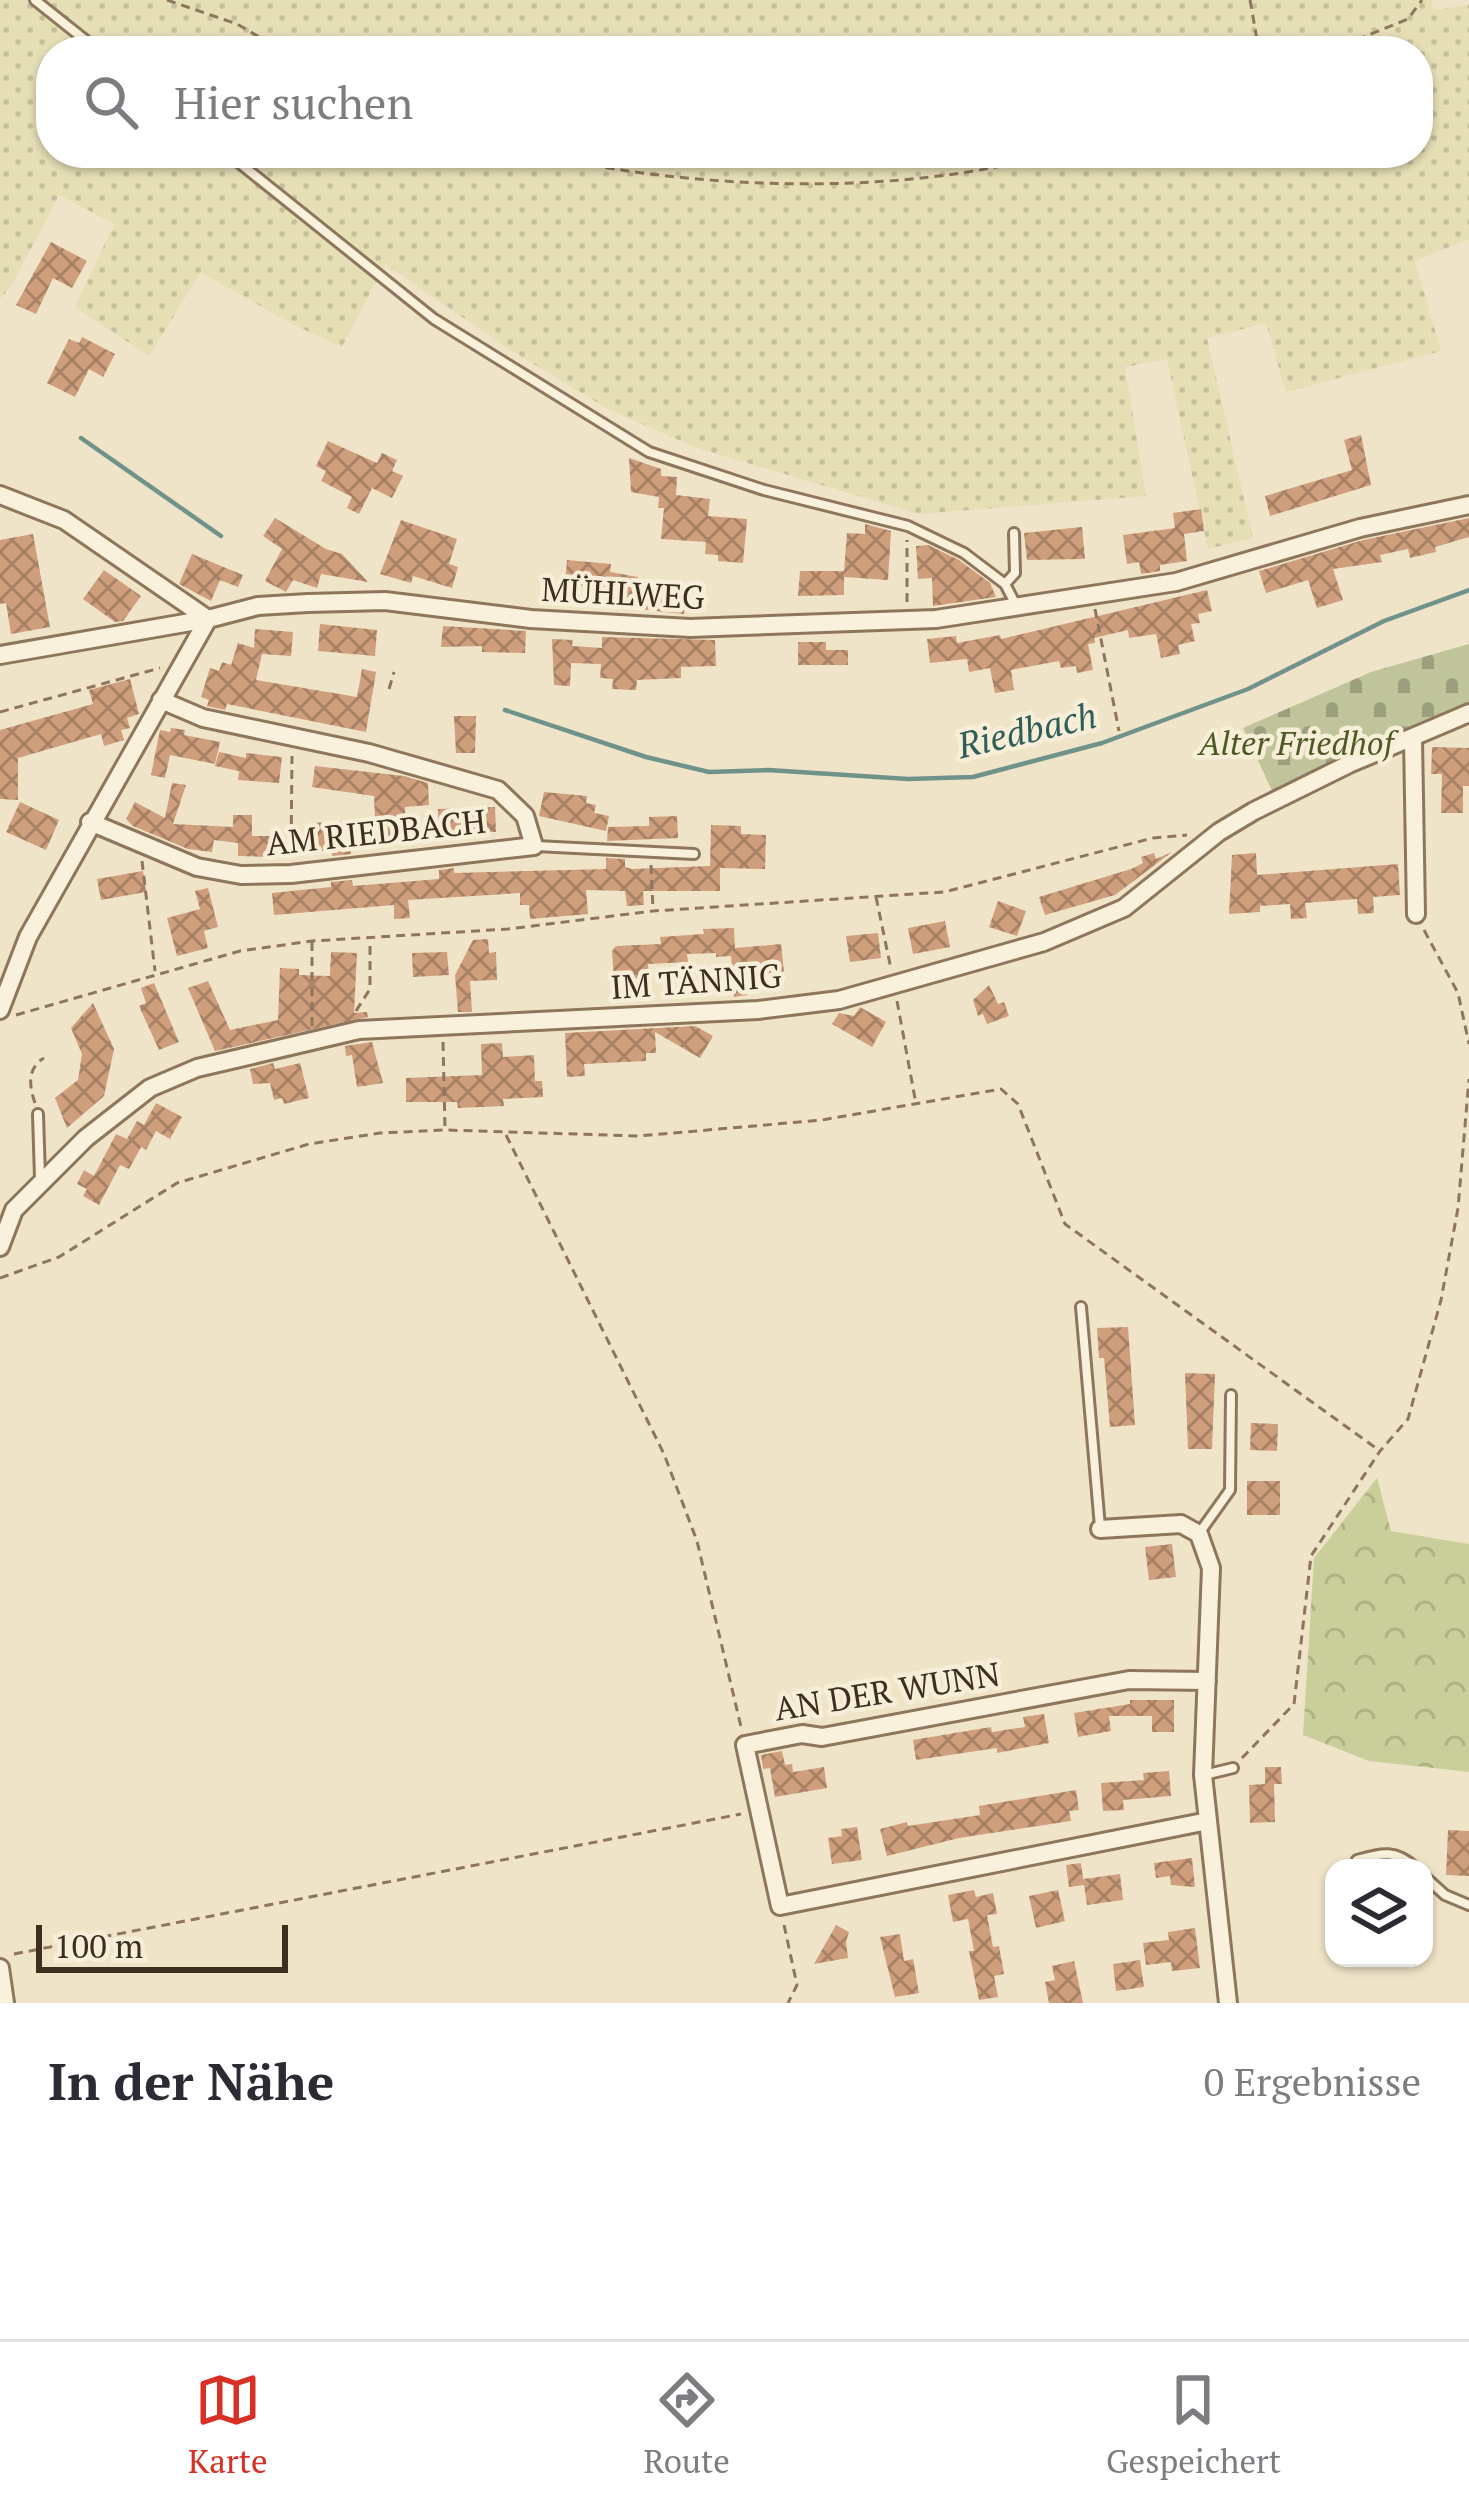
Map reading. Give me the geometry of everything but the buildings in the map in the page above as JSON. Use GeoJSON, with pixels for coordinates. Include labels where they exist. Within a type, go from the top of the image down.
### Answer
{"type":"FeatureCollection","features":[{"type":"Feature","properties":{"kind":"street"},"geometry":{"type":"LineString","coordinates":[[0,495],[64,520],[208,619],[28,938],[0,1010]]}},
{"type":"Feature","properties":{"kind":"street","name":"MÜHLWEG"},"geometry":{"type":"LineString","coordinates":[[0,655],[258,606],[386,601],[531,619],[690,628],[907,619],[1018,608],[1176,583],[1360,528],[1469,505]]}},
{"type":"Feature","properties":{"kind":"street","name":"AM RIEDBACH"},"geometry":{"type":"LineString","coordinates":[[90,822],[197,867],[241,875],[291,874],[534,846],[525,816],[498,790],[369,753],[203,718],[161,700]]}},
{"type":"Feature","properties":{"kind":"street","name":"IM TÄNNIG"},"geometry":{"type":"LineString","coordinates":[[0,1247],[14,1210],[86,1138],[150,1088],[220,1061],[359,1030],[758,1010],[838,1000],[1044,943],[1124,908],[1219,832],[1349,764],[1469,713]]}},
{"type":"Feature","properties":{"kind":"street"},"geometry":{"type":"LineString","coordinates":[[1413,739],[1416,914]]}},
{"type":"Feature","properties":{"kind":"street"},"geometry":{"type":"LineString","coordinates":[[1100,1529],[1181,1523],[1199,1534],[1211,1568],[1203,1775],[1228,2003]]}},
{"type":"Feature","properties":{"kind":"street","name":"AN DER WUNN"},"geometry":{"type":"LineString","coordinates":[[780,1906],[745,1744],[802,1734],[822,1737],[1129,1680],[1207,1682]]}},
{"type":"Feature","properties":{"kind":"street"},"geometry":{"type":"LineString","coordinates":[[780,1906],[1208,1821]]}},
{"type":"Feature","properties":{"kind":"street"},"geometry":{"type":"LineString","coordinates":[[0,1968],[5,2003]]}},
{"type":"Feature","properties":{"kind":"lane"},"geometry":{"type":"LineString","coordinates":[[35,0],[80,36]]}},
{"type":"Feature","properties":{"kind":"lane"},"geometry":{"type":"LineString","coordinates":[[246,168],[434,319],[649,452],[764,490],[908,526],[964,553],[1005,584],[1018,608]]}},
{"type":"Feature","properties":{"kind":"lane"},"geometry":{"type":"LineString","coordinates":[[1005,584],[1015,573],[1014,533]]}},
{"type":"Feature","properties":{"kind":"lane","name":"AM RIEDBACH"},"geometry":{"type":"LineString","coordinates":[[534,846],[694,854]]}},
{"type":"Feature","properties":{"kind":"lane"},"geometry":{"type":"LineString","coordinates":[[38,1114],[40,1184]]}},
{"type":"Feature","properties":{"kind":"lane"},"geometry":{"type":"LineString","coordinates":[[1081,1307],[1100,1529]]}},
{"type":"Feature","properties":{"kind":"lane"},"geometry":{"type":"LineString","coordinates":[[1199,1534],[1230,1490],[1232,1395]]}},
{"type":"Feature","properties":{"kind":"lane"},"geometry":{"type":"LineString","coordinates":[[1203,1775],[1233,1768]]}},
{"type":"Feature","properties":{"kind":"lane"},"geometry":{"type":"LineString","coordinates":[[1361,1859],[1388,1852],[1406,1859]]}},
{"type":"Feature","properties":{"kind":"lane"},"geometry":{"type":"LineString","coordinates":[[1433,1884],[1469,1905]]}},
{"type":"Feature","properties":{"kind":"path"},"geometry":{"type":"LineString","coordinates":[[166,0],[237,24],[257,36]]}},
{"type":"Feature","properties":{"kind":"path"},"geometry":{"type":"LineString","coordinates":[[1250,0],[1256,36]]}},
{"type":"Feature","properties":{"kind":"path"},"geometry":{"type":"LineString","coordinates":[[1366,36],[1408,19],[1422,0]]}},
{"type":"Feature","properties":{"kind":"path"},"geometry":{"type":"LineString","coordinates":[[608,168],[759,182],[886,181],[979,168]]}},
{"type":"Feature","properties":{"kind":"path"},"geometry":{"type":"LineString","coordinates":[[907,619],[908,526]]}},
{"type":"Feature","properties":{"kind":"path"},"geometry":{"type":"LineString","coordinates":[[1092,596],[1119,731]]}},
{"type":"Feature","properties":{"kind":"path"},"geometry":{"type":"LineString","coordinates":[[0,712],[182,662]]}},
{"type":"Feature","properties":{"kind":"path"},"geometry":{"type":"LineString","coordinates":[[389,689],[394,672]]}},
{"type":"Feature","properties":{"kind":"path"},"geometry":{"type":"LineString","coordinates":[[291,874],[292,736]]}},
{"type":"Feature","properties":{"kind":"path"},"geometry":{"type":"LineString","coordinates":[[0,1020],[240,951],[312,941],[508,929],[653,911],[944,892],[1153,838],[1219,832]]}},
{"type":"Feature","properties":{"kind":"path"},"geometry":{"type":"LineString","coordinates":[[139,843],[155,972]]}},
{"type":"Feature","properties":{"kind":"path"},"geometry":{"type":"LineString","coordinates":[[650,852],[653,911]]}},
{"type":"Feature","properties":{"kind":"path"},"geometry":{"type":"LineString","coordinates":[[1416,914],[1458,993],[1469,1044]]}},
{"type":"Feature","properties":{"kind":"path"},"geometry":{"type":"LineString","coordinates":[[359,1030],[356,1011],[370,989],[370,938]]}},
{"type":"Feature","properties":{"kind":"path"},"geometry":{"type":"LineString","coordinates":[[311,1040],[312,941]]}},
{"type":"Feature","properties":{"kind":"path"},"geometry":{"type":"LineString","coordinates":[[443,1026],[445,1130]]}},
{"type":"Feature","properties":{"kind":"path"},"geometry":{"type":"LineString","coordinates":[[38,1114],[30,1090],[32,1072],[44,1058]]}},
{"type":"Feature","properties":{"kind":"path"},"geometry":{"type":"LineString","coordinates":[[1233,1768],[1294,1704],[1311,1556],[1380,1451],[1408,1419],[1441,1300],[1458,1208],[1469,1079]]}},
{"type":"Feature","properties":{"kind":"path"},"geometry":{"type":"LineString","coordinates":[[0,1278],[59,1257],[177,1183],[309,1144],[380,1133],[445,1130],[639,1136],[822,1120],[1000,1089],[1018,1104],[1065,1224],[1380,1451]]}},
{"type":"Feature","properties":{"kind":"path"},"geometry":{"type":"LineString","coordinates":[[505,1132],[664,1454],[698,1541],[745,1744]]}},
{"type":"Feature","properties":{"kind":"path"},"geometry":{"type":"LineString","coordinates":[[0,1957],[759,1810]]}},
{"type":"Feature","properties":{"kind":"path"},"geometry":{"type":"LineString","coordinates":[[780,1906],[797,1985],[788,2003]]}},
{"type":"Feature","properties":{"kind":"shaded area"},"geometry":{"type":"Polygon","coordinates":[[[0,0],[1431,0],[1434,10],[1469,5],[1469,239],[1415,261],[1441,351],[1286,392],[1266,323],[1207,338],[1253,538],[1208,549],[1167,359],[1125,367],[1146,496],[919,514],[697,448],[608,409],[504,346],[385,264],[342,347],[201,272],[149,356],[75,307],[114,224],[59,195],[0,299],[0,0]]]}},
{"type":"Feature","properties":{"kind":"green space","name":"Alter Friedhof"},"geometry":{"type":"Polygon","coordinates":[[[1469,644],[1469,706],[1273,793],[1243,728],[1371,672],[1469,644]]]}},
{"type":"Feature","properties":{"kind":"green space"},"geometry":{"type":"Polygon","coordinates":[[[1377,1478],[1391,1531],[1469,1544],[1469,1772],[1369,1761],[1303,1735],[1314,1558],[1377,1478]]]}},
{"type":"Feature","properties":{"kind":"waterway","name":"Riedbach"},"geometry":{"type":"LineString","coordinates":[[81,438],[221,536]]}},
{"type":"Feature","properties":{"kind":"waterway","name":"Riedbach"},"geometry":{"type":"LineString","coordinates":[[505,710],[646,757],[709,772],[973,777],[1102,743],[1248,689],[1384,621],[1469,590]]}}]}
